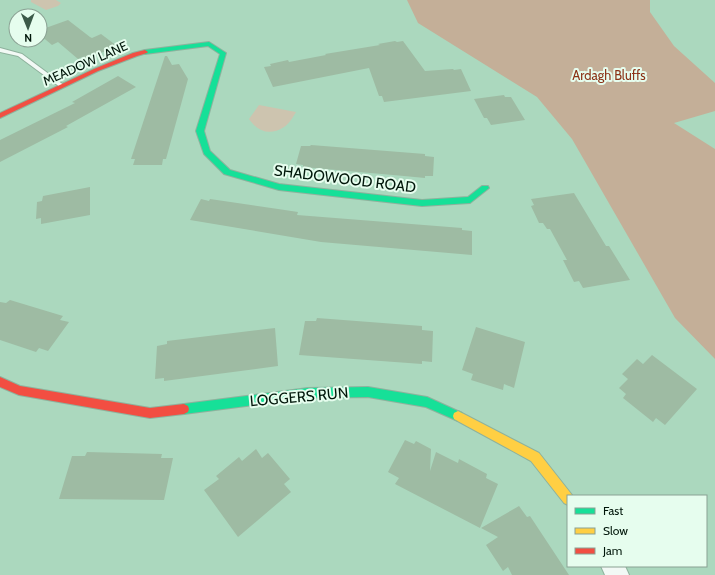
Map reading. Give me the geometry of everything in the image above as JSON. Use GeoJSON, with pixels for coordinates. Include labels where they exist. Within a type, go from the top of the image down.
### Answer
{"type":"FeatureCollection","features":[{"type":"Feature","properties":{"kind":"street","name":"MEADOW LANE"},"geometry":{"type":"LineString","coordinates":[[0,116],[96,70],[135,54],[170,48],[209,44]]}},
{"type":"Feature","properties":{"kind":"street","name":"SHADOWOOD ROAD"},"geometry":{"type":"LineString","coordinates":[[209,44],[223,53],[200,131],[207,152],[227,172],[280,187],[422,203],[470,200],[485,188]]}},
{"type":"Feature","properties":{"kind":"street","name":"LOGGERS RUN"},"geometry":{"type":"LineString","coordinates":[[0,382],[19,390],[150,412],[308,393],[368,392],[426,402],[465,419],[535,457],[567,499]]}},
{"type":"Feature","properties":{"kind":"lane"},"geometry":{"type":"LineString","coordinates":[[0,50],[20,55],[62,86]]}},
{"type":"Feature","properties":{"kind":"shaded area"},"geometry":{"type":"Polygon","coordinates":[[[31,0],[56,0],[61,3],[58,6],[48,9],[48,8],[42,8],[31,2],[31,0]]]}},
{"type":"Feature","properties":{"kind":"shaded area"},"geometry":{"type":"Polygon","coordinates":[[[259,105],[296,112],[284,127],[279,130],[269,132],[260,130],[249,119],[259,105]]]}},
{"type":"Feature","properties":{"kind":"green space","name":"Ardagh Bluffs"},"geometry":{"type":"Polygon","coordinates":[[[407,0],[650,0],[650,12],[674,46],[715,83],[715,111],[674,123],[715,149],[715,359],[675,318],[572,139],[537,97],[418,23],[407,0]]]}},
{"type":"Feature","properties":{"kind":"building"},"geometry":{"type":"Polygon","coordinates":[[[68,20],[90,37],[92,38],[101,34],[117,46],[85,60],[82,57],[78,59],[58,42],[52,45],[48,42],[48,27],[68,20]]]}},
{"type":"Feature","properties":{"kind":"building"},"geometry":{"type":"Polygon","coordinates":[[[395,41],[403,41],[425,71],[461,69],[471,91],[384,102],[382,96],[379,96],[369,68],[273,87],[264,67],[288,60],[289,62],[395,41]]]}},
{"type":"Feature","properties":{"kind":"building"},"geometry":{"type":"Polygon","coordinates":[[[165,56],[167,56],[172,65],[179,64],[188,79],[166,159],[163,159],[162,165],[133,165],[135,159],[131,159],[165,56]]]}},
{"type":"Feature","properties":{"kind":"building"},"geometry":{"type":"Polygon","coordinates":[[[118,76],[136,87],[66,126],[68,127],[0,162],[0,140],[75,103],[72,102],[118,76]]]}},
{"type":"Feature","properties":{"kind":"building"},"geometry":{"type":"Polygon","coordinates":[[[504,95],[505,97],[511,97],[525,120],[491,125],[487,118],[484,118],[474,99],[504,95]]]}},
{"type":"Feature","properties":{"kind":"building"},"geometry":{"type":"Polygon","coordinates":[[[311,145],[425,154],[425,156],[434,157],[433,176],[425,176],[425,178],[303,167],[303,165],[296,164],[301,146],[311,145]]]}},
{"type":"Feature","properties":{"kind":"building"},"geometry":{"type":"Polygon","coordinates":[[[90,187],[90,215],[41,224],[41,218],[36,219],[37,202],[42,201],[43,196],[90,187]]]}},
{"type":"Feature","properties":{"kind":"building"},"geometry":{"type":"Polygon","coordinates":[[[574,193],[606,246],[609,246],[630,280],[583,288],[579,281],[574,282],[563,260],[567,260],[550,229],[547,229],[543,223],[539,223],[531,206],[534,205],[531,199],[574,193]]]}},
{"type":"Feature","properties":{"kind":"building"},"geometry":{"type":"Polygon","coordinates":[[[201,199],[298,212],[297,215],[462,228],[462,230],[472,231],[472,255],[321,242],[190,220],[201,199]]]}},
{"type":"Feature","properties":{"kind":"building"},"geometry":{"type":"Polygon","coordinates":[[[10,300],[63,316],[60,320],[69,322],[48,351],[39,348],[36,352],[0,340],[0,302],[6,303],[10,300]]]}},
{"type":"Feature","properties":{"kind":"building"},"geometry":{"type":"Polygon","coordinates":[[[317,318],[422,326],[422,330],[433,331],[432,362],[422,361],[422,364],[299,355],[305,321],[316,321],[317,318]]]}},
{"type":"Feature","properties":{"kind":"building"},"geometry":{"type":"Polygon","coordinates":[[[476,327],[525,342],[514,388],[504,384],[503,390],[471,380],[473,374],[462,370],[476,327]]]}},
{"type":"Feature","properties":{"kind":"building"},"geometry":{"type":"Polygon","coordinates":[[[275,328],[278,366],[164,381],[164,378],[155,379],[157,346],[167,344],[167,341],[275,328]]]}},
{"type":"Feature","properties":{"kind":"building"},"geometry":{"type":"Polygon","coordinates":[[[652,355],[697,389],[665,425],[656,418],[653,422],[623,398],[626,394],[619,388],[628,379],[622,374],[637,359],[643,364],[652,355]]]}},
{"type":"Feature","properties":{"kind":"building"},"geometry":{"type":"Polygon","coordinates":[[[405,440],[414,444],[416,441],[431,449],[430,471],[436,452],[458,463],[459,459],[487,474],[486,478],[498,484],[480,528],[395,484],[399,478],[388,472],[405,440]]]}},
{"type":"Feature","properties":{"kind":"building"},"geometry":{"type":"Polygon","coordinates":[[[256,449],[262,458],[268,453],[290,479],[284,484],[291,492],[238,537],[204,490],[219,479],[216,476],[239,457],[242,461],[256,449]]]}},
{"type":"Feature","properties":{"kind":"building"},"geometry":{"type":"Polygon","coordinates":[[[87,452],[162,454],[161,458],[173,458],[164,500],[59,499],[72,456],[85,456],[87,452]]]}},
{"type":"Feature","properties":{"kind":"building"},"geometry":{"type":"Polygon","coordinates":[[[519,506],[527,517],[530,516],[569,575],[512,575],[508,567],[503,571],[486,545],[498,537],[481,528],[519,506]]]}},
{"type":"Feature","properties":{"kind":"traffic: fast"},"geometry":{"type":"LineString","coordinates":[[145,52],[209,44],[223,53],[200,131],[207,152],[227,172],[279,187],[422,203],[470,200],[485,188]]}},
{"type":"Feature","properties":{"kind":"traffic: fast"},"geometry":{"type":"LineString","coordinates":[[184,409],[308,393],[368,392],[427,402],[458,416]]}},
{"type":"Feature","properties":{"kind":"traffic: slow"},"geometry":{"type":"LineString","coordinates":[[458,416],[535,457],[567,498]]}},
{"type":"Feature","properties":{"kind":"traffic: jam"},"geometry":{"type":"LineString","coordinates":[[0,116],[96,70],[135,54],[145,52]]}},
{"type":"Feature","properties":{"kind":"traffic: jam"},"geometry":{"type":"LineString","coordinates":[[0,382],[19,390],[150,413],[184,409]]}}]}
